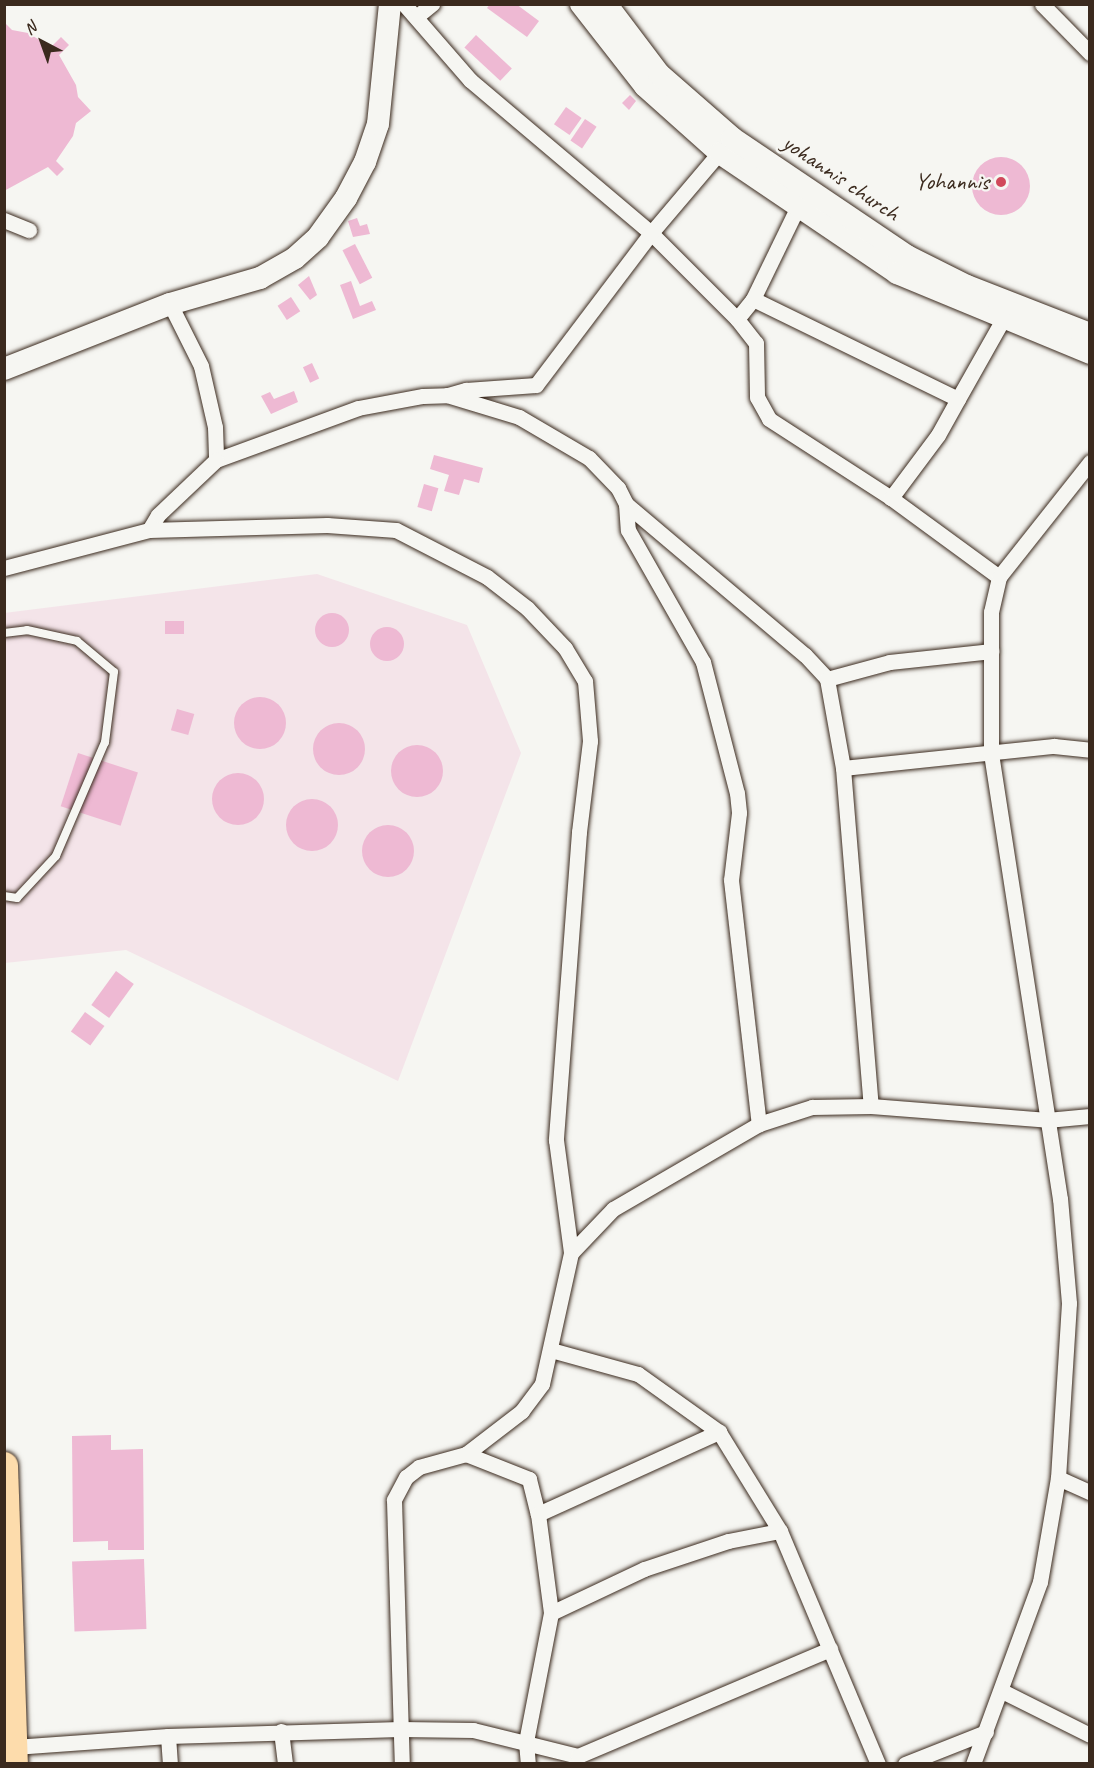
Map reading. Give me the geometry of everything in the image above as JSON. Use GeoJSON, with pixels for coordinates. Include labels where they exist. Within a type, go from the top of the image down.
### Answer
{"type":"FeatureCollection","features":[{"type":"Feature","properties":{"kind":"highway"},"geometry":{"type":"LineString","coordinates":[[4,1467],[14,1755]]}},
{"type":"Feature","properties":{"kind":"street"},"geometry":{"type":"LineString","coordinates":[[4,369],[170,304],[260,278],[295,258],[318,237],[356,180],[378,124],[390,4]]}},
{"type":"Feature","properties":{"kind":"street"},"geometry":{"type":"LineString","coordinates":[[404,4],[470,80],[651,233],[737,319],[756,343],[757,397],[769,419],[891,498],[999,577]]}},
{"type":"Feature","properties":{"kind":"street"},"geometry":{"type":"LineString","coordinates":[[416,17],[432,4]]}},
{"type":"Feature","properties":{"kind":"street"},"geometry":{"type":"LineString","coordinates":[[581,4],[605,14],[645,86],[726,145],[803,196],[897,273],[1089,353]]}},
{"type":"Feature","properties":{"kind":"street"},"geometry":{"type":"LineString","coordinates":[[1042,4],[1089,53]]}},
{"type":"Feature","properties":{"kind":"street"},"geometry":{"type":"LineString","coordinates":[[447,396],[466,390],[536,385],[651,233],[726,145]]}},
{"type":"Feature","properties":{"kind":"street"},"geometry":{"type":"LineString","coordinates":[[737,319],[753,298],[803,196]]}},
{"type":"Feature","properties":{"kind":"street","name":"yohannis church"},"geometry":{"type":"LineString","coordinates":[[803,196],[907,256],[967,286],[1089,334]]}},
{"type":"Feature","properties":{"kind":"street"},"geometry":{"type":"LineString","coordinates":[[4,220],[29,230]]}},
{"type":"Feature","properties":{"kind":"street"},"geometry":{"type":"LineString","coordinates":[[753,298],[958,399]]}},
{"type":"Feature","properties":{"kind":"street"},"geometry":{"type":"LineString","coordinates":[[170,304],[201,366],[215,427],[216,460]]}},
{"type":"Feature","properties":{"kind":"street"},"geometry":{"type":"LineString","coordinates":[[891,498],[938,435],[1003,319]]}},
{"type":"Feature","properties":{"kind":"street"},"geometry":{"type":"LineString","coordinates":[[148,530],[165,507],[216,460],[358,408],[423,396],[447,396],[519,417],[590,458],[618,488],[626,504],[628,530],[703,662],[737,793],[731,880],[759,1124]]}},
{"type":"Feature","properties":{"kind":"street"},"geometry":{"type":"LineString","coordinates":[[973,1764],[1041,1582],[1058,1478],[1070,1304],[1060,1198],[991,753],[991,612],[999,577],[1089,462]]}},
{"type":"Feature","properties":{"kind":"street"},"geometry":{"type":"LineString","coordinates":[[626,504],[805,655],[827,679],[843,768],[871,1107]]}},
{"type":"Feature","properties":{"kind":"street"},"geometry":{"type":"LineString","coordinates":[[4,568],[148,530],[327,525],[396,530],[487,577],[527,608],[565,648],[585,681],[590,741],[579,832],[556,1140],[571,1253],[542,1384],[522,1411],[466,1454],[419,1467],[406,1477],[394,1500],[402,1764]]}},
{"type":"Feature","properties":{"kind":"street"},"geometry":{"type":"LineString","coordinates":[[827,679],[890,662],[991,651]]}},
{"type":"Feature","properties":{"kind":"street"},"geometry":{"type":"LineString","coordinates":[[843,768],[1054,746],[1089,750]]}},
{"type":"Feature","properties":{"kind":"street"},"geometry":{"type":"LineString","coordinates":[[571,1253],[613,1209],[759,1124],[812,1107],[871,1107],[1047,1119],[1089,1116]]}},
{"type":"Feature","properties":{"kind":"street"},"geometry":{"type":"LineString","coordinates":[[551,1350],[638,1374],[719,1432],[780,1531],[878,1764]]}},
{"type":"Feature","properties":{"kind":"street"},"geometry":{"type":"LineString","coordinates":[[538,1514],[719,1432]]}},
{"type":"Feature","properties":{"kind":"street"},"geometry":{"type":"LineString","coordinates":[[466,1454],[528,1479],[538,1514],[551,1613],[526,1742],[528,1764]]}},
{"type":"Feature","properties":{"kind":"street"},"geometry":{"type":"LineString","coordinates":[[1058,1478],[1089,1492]]}},
{"type":"Feature","properties":{"kind":"street"},"geometry":{"type":"LineString","coordinates":[[551,1613],[644,1569],[728,1542],[780,1531]]}},
{"type":"Feature","properties":{"kind":"street"},"geometry":{"type":"LineString","coordinates":[[14,1755],[168,1736],[400,1729],[473,1730],[526,1742],[550,1752],[578,1756],[830,1649]]}},
{"type":"Feature","properties":{"kind":"street"},"geometry":{"type":"LineString","coordinates":[[1002,1690],[1089,1735]]}},
{"type":"Feature","properties":{"kind":"street"},"geometry":{"type":"LineString","coordinates":[[282,1731],[285,1764]]}},
{"type":"Feature","properties":{"kind":"street"},"geometry":{"type":"LineString","coordinates":[[905,1764],[986,1732]]}},
{"type":"Feature","properties":{"kind":"street"},"geometry":{"type":"LineString","coordinates":[[168,1736],[170,1764]]}},
{"type":"Feature","properties":{"kind":"lane"},"geometry":{"type":"LineString","coordinates":[[4,633],[27,630],[77,641],[114,672],[105,742],[56,856],[17,898],[4,896]]}},
{"type":"Feature","properties":{"kind":"shaded area"},"geometry":{"type":"Polygon","coordinates":[[[317,574],[467,625],[521,753],[398,1081],[126,950],[5,963],[4,613],[317,574]]]}},
{"type":"Feature","properties":{"kind":"building"},"geometry":{"type":"Polygon","coordinates":[[[490,4],[516,4],[539,21],[527,37],[487,8],[490,4]]]}},
{"type":"Feature","properties":{"kind":"building"},"geometry":{"type":"Polygon","coordinates":[[[4,22],[12,30],[28,33],[51,47],[61,37],[69,45],[59,55],[76,85],[78,97],[91,111],[76,123],[73,136],[56,161],[64,169],[57,176],[48,167],[4,191],[4,22]]]}},
{"type":"Feature","properties":{"kind":"building"},"geometry":{"type":"Polygon","coordinates":[[[476,35],[512,68],[500,81],[464,47],[476,35]]]}},
{"type":"Feature","properties":{"kind":"building"},"geometry":{"type":"Polygon","coordinates":[[[630,95],[636,101],[629,110],[622,103],[630,95]]]}},
{"type":"Feature","properties":{"kind":"building"},"geometry":{"type":"Polygon","coordinates":[[[566,107],[582,118],[570,135],[554,124],[566,107]]]}},
{"type":"Feature","properties":{"kind":"building"},"geometry":{"type":"Polygon","coordinates":[[[585,119],[597,127],[582,148],[570,141],[585,119]]]}},
{"type":"Feature","properties":{"kind":"building","name":"Yohannis"},"geometry":{"type":"Polygon","coordinates":[[[1001,157],[1012,159],[1025,170],[1030,186],[1028,197],[1017,210],[1001,215],[990,213],[977,202],[972,186],[974,175],[985,162],[1001,157]]]}},
{"type":"Feature","properties":{"kind":"building"},"geometry":{"type":"Polygon","coordinates":[[[357,218],[360,226],[367,224],[370,234],[353,237],[348,221],[357,218]]]}},
{"type":"Feature","properties":{"kind":"building"},"geometry":{"type":"Polygon","coordinates":[[[355,244],[372,278],[360,284],[343,250],[355,244]]]}},
{"type":"Feature","properties":{"kind":"building"},"geometry":{"type":"Polygon","coordinates":[[[309,276],[317,295],[310,300],[298,285],[309,276]]]}},
{"type":"Feature","properties":{"kind":"building"},"geometry":{"type":"Polygon","coordinates":[[[351,281],[360,306],[372,301],[376,310],[353,319],[340,285],[351,281]]]}},
{"type":"Feature","properties":{"kind":"building"},"geometry":{"type":"Polygon","coordinates":[[[291,297],[300,311],[287,320],[278,306],[291,297]]]}},
{"type":"Feature","properties":{"kind":"building"},"geometry":{"type":"Polygon","coordinates":[[[312,363],[319,378],[310,383],[303,367],[312,363]]]}},
{"type":"Feature","properties":{"kind":"building"},"geometry":{"type":"Polygon","coordinates":[[[294,391],[298,402],[271,414],[261,396],[270,392],[274,399],[294,391]]]}},
{"type":"Feature","properties":{"kind":"building"},"geometry":{"type":"Polygon","coordinates":[[[434,455],[483,468],[479,483],[464,479],[459,495],[444,491],[449,475],[430,469],[434,455]]]}},
{"type":"Feature","properties":{"kind":"building"},"geometry":{"type":"Polygon","coordinates":[[[424,484],[438,488],[432,511],[417,507],[424,484]]]}},
{"type":"Feature","properties":{"kind":"building"},"geometry":{"type":"Polygon","coordinates":[[[332,613],[344,618],[349,630],[344,642],[332,647],[320,642],[315,630],[320,618],[332,613]]]}},
{"type":"Feature","properties":{"kind":"building"},"geometry":{"type":"Polygon","coordinates":[[[165,621],[184,621],[184,634],[165,634],[165,621]]]}},
{"type":"Feature","properties":{"kind":"building"},"geometry":{"type":"Polygon","coordinates":[[[387,627],[399,632],[404,644],[399,656],[387,661],[375,656],[370,644],[375,632],[387,627]]]}},
{"type":"Feature","properties":{"kind":"building"},"geometry":{"type":"Polygon","coordinates":[[[260,697],[270,699],[278,705],[284,713],[286,723],[284,733],[278,741],[270,747],[260,749],[250,747],[242,741],[236,733],[234,723],[236,713],[242,705],[250,699],[260,697]]]}},
{"type":"Feature","properties":{"kind":"building"},"geometry":{"type":"Polygon","coordinates":[[[177,709],[194,714],[188,735],[171,730],[177,709]]]}},
{"type":"Feature","properties":{"kind":"building"},"geometry":{"type":"Polygon","coordinates":[[[339,723],[349,725],[357,731],[363,739],[365,749],[363,759],[357,767],[349,773],[339,775],[329,773],[321,767],[315,759],[313,749],[315,739],[321,731],[329,725],[339,723]]]}},
{"type":"Feature","properties":{"kind":"building"},"geometry":{"type":"Polygon","coordinates":[[[417,745],[427,747],[435,753],[441,761],[443,771],[441,781],[435,789],[427,795],[417,797],[407,795],[399,789],[393,781],[391,771],[393,761],[399,753],[407,747],[417,745]]]}},
{"type":"Feature","properties":{"kind":"building"},"geometry":{"type":"Polygon","coordinates":[[[78,753],[138,772],[121,826],[61,806],[78,753]]]}},
{"type":"Feature","properties":{"kind":"building"},"geometry":{"type":"Polygon","coordinates":[[[238,773],[248,775],[256,781],[262,789],[264,799],[262,809],[256,817],[248,823],[238,825],[228,823],[220,817],[214,809],[212,799],[214,789],[220,781],[228,775],[238,773]]]}},
{"type":"Feature","properties":{"kind":"building"},"geometry":{"type":"Polygon","coordinates":[[[312,799],[322,801],[330,807],[336,815],[338,825],[336,835],[330,843],[322,849],[312,851],[302,849],[294,843],[288,835],[286,825],[288,815],[294,807],[302,801],[312,799]]]}},
{"type":"Feature","properties":{"kind":"building"},"geometry":{"type":"Polygon","coordinates":[[[388,825],[398,827],[406,833],[412,841],[414,851],[412,861],[406,869],[398,875],[388,877],[378,875],[370,869],[364,861],[362,851],[364,841],[370,833],[378,827],[388,825]]]}},
{"type":"Feature","properties":{"kind":"building"},"geometry":{"type":"Polygon","coordinates":[[[116,971],[134,984],[109,1018],[91,1005],[116,971]]]}},
{"type":"Feature","properties":{"kind":"building"},"geometry":{"type":"Polygon","coordinates":[[[85,1012],[104,1026],[90,1046],[71,1031],[85,1012]]]}},
{"type":"Feature","properties":{"kind":"building"},"geometry":{"type":"Polygon","coordinates":[[[111,1435],[111,1450],[143,1449],[144,1550],[108,1550],[108,1541],[73,1542],[72,1436],[111,1435]]]}},
{"type":"Feature","properties":{"kind":"building"},"geometry":{"type":"Polygon","coordinates":[[[144,1559],[146,1629],[74,1631],[72,1562],[144,1559]]]}},
{"type":"Feature","properties":{"kind":"place","name":"Yohannis"},"geometry":{"type":"Point","coordinates":[1001,182]}}]}
